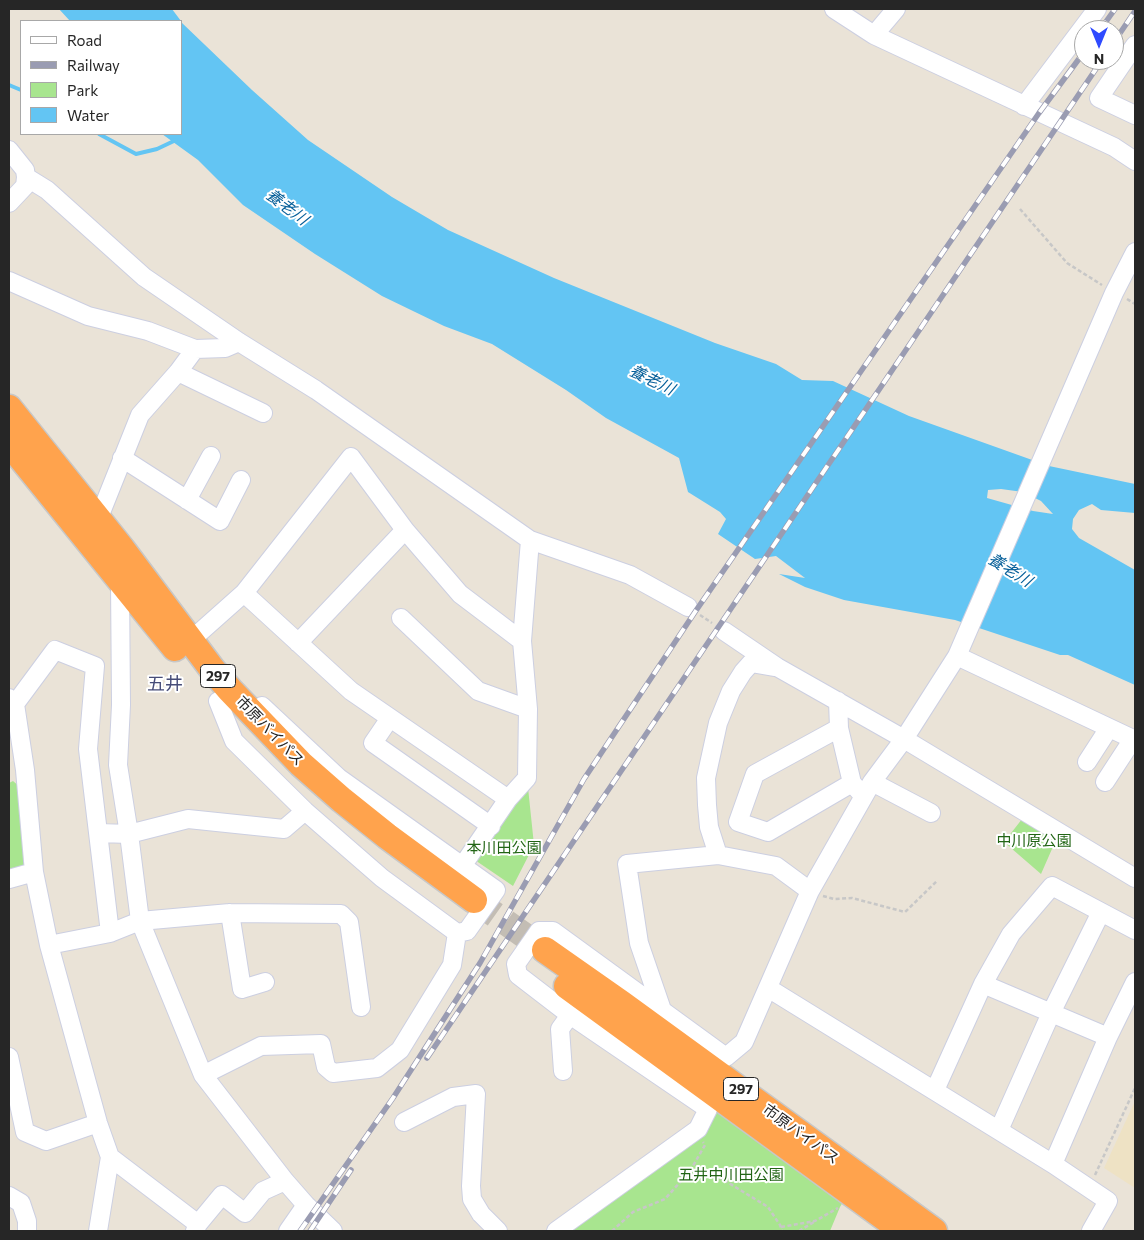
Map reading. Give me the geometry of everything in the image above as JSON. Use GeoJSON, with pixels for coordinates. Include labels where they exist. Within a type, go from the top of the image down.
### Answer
{"type":"FeatureCollection","features":[{"type":"Feature","properties":{"kind":"highway","name":"市原バイパス"},"geometry":{"type":"LineString","coordinates":[[9,408],[190,640],[224,696]]}},
{"type":"Feature","properties":{"kind":"highway","name":"市原バイパス"},"geometry":{"type":"LineString","coordinates":[[9,443],[120,581],[224,696],[285,772],[320,804],[465,916]]}},
{"type":"Feature","properties":{"kind":"highway","name":"市原バイパス"},"geometry":{"type":"LineString","coordinates":[[904,1231],[541,957],[622,1004],[934,1231]]}},
{"type":"Feature","properties":{"kind":"street"},"geometry":{"type":"LineString","coordinates":[[834,9],[874,35],[1114,147],[1135,161]]}},
{"type":"Feature","properties":{"kind":"street"},"geometry":{"type":"LineString","coordinates":[[874,35],[896,9]]}},
{"type":"Feature","properties":{"kind":"street"},"geometry":{"type":"LineString","coordinates":[[1024,106],[1097,9]]}},
{"type":"Feature","properties":{"kind":"street"},"geometry":{"type":"LineString","coordinates":[[1135,44],[1099,98],[1135,115]]}},
{"type":"Feature","properties":{"kind":"street"},"geometry":{"type":"LineString","coordinates":[[9,150],[25,170],[26,177],[25,186],[9,203]]}},
{"type":"Feature","properties":{"kind":"street"},"geometry":{"type":"LineString","coordinates":[[26,177],[46,190],[144,277],[239,342],[316,390],[530,540],[630,575],[688,607]]}},
{"type":"Feature","properties":{"kind":"street"},"geometry":{"type":"LineString","coordinates":[[556,1231],[698,1129],[708,1109],[570,1015],[518,975],[516,964],[539,931],[554,930],[726,1057],[744,1042],[810,891],[863,787],[904,739],[957,656],[1113,296],[1135,252]]}},
{"type":"Feature","properties":{"kind":"street"},"geometry":{"type":"LineString","coordinates":[[9,281],[88,316],[148,331],[195,349],[225,348],[239,342]]}},
{"type":"Feature","properties":{"kind":"street"},"geometry":{"type":"LineString","coordinates":[[98,520],[140,415],[178,372],[195,349]]}},
{"type":"Feature","properties":{"kind":"street"},"geometry":{"type":"LineString","coordinates":[[178,372],[263,413]]}},
{"type":"Feature","properties":{"kind":"street"},"geometry":{"type":"LineString","coordinates":[[187,500],[211,456]]}},
{"type":"Feature","properties":{"kind":"street"},"geometry":{"type":"LineString","coordinates":[[190,640],[244,593],[351,457],[405,530],[460,594],[522,641]]}},
{"type":"Feature","properties":{"kind":"street"},"geometry":{"type":"LineString","coordinates":[[122,458],[220,520],[241,480]]}},
{"type":"Feature","properties":{"kind":"street"},"geometry":{"type":"LineString","coordinates":[[298,643],[405,530]]}},
{"type":"Feature","properties":{"kind":"street"},"geometry":{"type":"LineString","coordinates":[[463,865],[508,799],[527,778],[528,709],[522,641],[530,540]]}},
{"type":"Feature","properties":{"kind":"street"},"geometry":{"type":"LineString","coordinates":[[120,581],[121,705],[118,765],[140,921],[203,1075],[285,1181],[333,1231]]}},
{"type":"Feature","properties":{"kind":"street"},"geometry":{"type":"LineString","coordinates":[[244,593],[351,691],[508,799]]}},
{"type":"Feature","properties":{"kind":"street"},"geometry":{"type":"LineString","coordinates":[[401,618],[478,691],[528,709]]}},
{"type":"Feature","properties":{"kind":"street"},"geometry":{"type":"LineString","coordinates":[[722,629],[777,667],[904,739],[1135,878]]}},
{"type":"Feature","properties":{"kind":"street"},"geometry":{"type":"LineString","coordinates":[[98,1231],[110,1157],[98,1123],[49,945],[17,773],[12,701],[55,650],[95,666],[88,749],[110,933]]}},
{"type":"Feature","properties":{"kind":"street"},"geometry":{"type":"LineString","coordinates":[[957,656],[1134,740],[1105,782]]}},
{"type":"Feature","properties":{"kind":"street"},"geometry":{"type":"LineString","coordinates":[[718,855],[709,827],[706,805],[706,778],[718,723],[731,691],[743,672],[751,664],[777,667]]}},
{"type":"Feature","properties":{"kind":"street"},"geometry":{"type":"LineString","coordinates":[[224,696],[262,706],[339,778],[496,890],[467,931],[465,916],[382,878],[305,811],[234,741],[224,696]]}},
{"type":"Feature","properties":{"kind":"street"},"geometry":{"type":"LineString","coordinates":[[838,701],[839,728],[863,787]]}},
{"type":"Feature","properties":{"kind":"street"},"geometry":{"type":"LineString","coordinates":[[390,718],[374,742],[490,826]]}},
{"type":"Feature","properties":{"kind":"street"},"geometry":{"type":"LineString","coordinates":[[839,728],[755,774],[738,822],[768,832],[863,787],[931,813]]}},
{"type":"Feature","properties":{"kind":"street"},"geometry":{"type":"LineString","coordinates":[[1087,762],[1108,728]]}},
{"type":"Feature","properties":{"kind":"street"},"geometry":{"type":"LineString","coordinates":[[99,833],[129,834],[188,819],[284,829],[305,811]]}},
{"type":"Feature","properties":{"kind":"street"},"geometry":{"type":"LineString","coordinates":[[662,1010],[639,942],[627,864],[718,855],[776,866],[810,891]]}},
{"type":"Feature","properties":{"kind":"street"},"geometry":{"type":"LineString","coordinates":[[9,879],[34,872]]}},
{"type":"Feature","properties":{"kind":"street"},"geometry":{"type":"LineString","coordinates":[[935,1090],[982,984],[1012,934],[1052,886],[1135,930]]}},
{"type":"Feature","properties":{"kind":"street"},"geometry":{"type":"LineString","coordinates":[[999,1130],[1051,1013],[1101,912]]}},
{"type":"Feature","properties":{"kind":"street"},"geometry":{"type":"LineString","coordinates":[[49,945],[110,933],[140,921],[230,913],[341,914],[349,922],[361,1008]]}},
{"type":"Feature","properties":{"kind":"street"},"geometry":{"type":"LineString","coordinates":[[230,913],[242,989],[264,982]]}},
{"type":"Feature","properties":{"kind":"street"},"geometry":{"type":"LineString","coordinates":[[203,1075],[261,1046],[321,1044],[326,1067],[333,1074],[377,1068],[400,1050],[452,965],[465,916]]}},
{"type":"Feature","properties":{"kind":"street"},"geometry":{"type":"LineString","coordinates":[[1053,1164],[1108,1037],[1135,982]]}},
{"type":"Feature","properties":{"kind":"street"},"geometry":{"type":"LineString","coordinates":[[982,984],[1108,1037]]}},
{"type":"Feature","properties":{"kind":"street"},"geometry":{"type":"LineString","coordinates":[[768,988],[999,1130],[1108,1202],[1090,1231]]}},
{"type":"Feature","properties":{"kind":"street"},"geometry":{"type":"LineString","coordinates":[[563,1071],[560,1029],[570,1015]]}},
{"type":"Feature","properties":{"kind":"street"},"geometry":{"type":"LineString","coordinates":[[9,1057],[25,1132],[46,1141],[98,1123]]}},
{"type":"Feature","properties":{"kind":"street"},"geometry":{"type":"LineString","coordinates":[[404,1122],[454,1098],[476,1094],[472,1199],[481,1214],[498,1231]]}},
{"type":"Feature","properties":{"kind":"street"},"geometry":{"type":"LineString","coordinates":[[110,1157],[196,1228],[222,1195],[245,1213],[263,1191],[285,1181]]}},
{"type":"Feature","properties":{"kind":"street"},"geometry":{"type":"LineString","coordinates":[[9,1196],[21,1203],[27,1221],[27,1231]]}},
{"type":"Feature","properties":{"kind":"street"},"geometry":{"type":"LineString","coordinates":[[288,1231],[306,1205]]}},
{"type":"Feature","properties":{"kind":"path"},"geometry":{"type":"LineString","coordinates":[[1020,209],[1067,263],[1113,296],[1135,304]]}},
{"type":"Feature","properties":{"kind":"path"},"geometry":{"type":"LineString","coordinates":[[688,607],[722,629]]}},
{"type":"Feature","properties":{"kind":"path"},"geometry":{"type":"LineString","coordinates":[[810,891],[834,899],[852,898],[905,912],[937,881]]}},
{"type":"Feature","properties":{"kind":"path"},"geometry":{"type":"LineString","coordinates":[[1089,1188],[1135,1088]]}},
{"type":"Feature","properties":{"kind":"path"},"geometry":{"type":"LineString","coordinates":[[612,1231],[634,1212],[665,1199],[690,1171],[705,1145],[698,1129]]}},
{"type":"Feature","properties":{"kind":"path"},"geometry":{"type":"LineString","coordinates":[[690,1171],[714,1174],[768,1207],[781,1226],[782,1231]]}},
{"type":"Feature","properties":{"kind":"path"},"geometry":{"type":"LineString","coordinates":[[799,1231],[840,1207]]}},
{"type":"Feature","properties":{"kind":"path"},"geometry":{"type":"LineString","coordinates":[[781,1226],[815,1221]]}},
{"type":"Feature","properties":{"kind":"shaded area"},"geometry":{"type":"Polygon","coordinates":[[[1135,1101],[1135,1188],[1104,1168],[1135,1101]]]}},
{"type":"Feature","properties":{"kind":"green space","name":"本川田公園"},"geometry":{"type":"Polygon","coordinates":[[[527,778],[534,845],[513,886],[469,856],[527,778]]]}},
{"type":"Feature","properties":{"kind":"green space"},"geometry":{"type":"Polygon","coordinates":[[[13,781],[21,788],[31,862],[25,869],[9,873],[9,783],[13,781]]]}},
{"type":"Feature","properties":{"kind":"green space","name":"中川原公園"},"geometry":{"type":"Polygon","coordinates":[[[1026,814],[1059,833],[1041,874],[1004,842],[1026,814]]]}},
{"type":"Feature","properties":{"kind":"green space","name":"五井中川田公園"},"geometry":{"type":"Polygon","coordinates":[[[720,1097],[849,1192],[840,1207],[830,1231],[556,1231],[698,1129],[720,1097]]]}},
{"type":"Feature","properties":{"kind":"water"},"geometry":{"type":"Polygon","coordinates":[[[59,9],[172,9],[180,20],[69,20],[59,9]]]}},
{"type":"Feature","properties":{"kind":"water","name":"養老川"},"geometry":{"type":"Polygon","coordinates":[[[182,23],[308,140],[392,197],[448,230],[554,278],[715,343],[776,364],[802,380],[833,381],[909,416],[1049,466],[1135,484],[1135,513],[1101,510],[1092,504],[1079,510],[1073,519],[1072,529],[1079,538],[1135,570],[1135,685],[1068,655],[1060,655],[955,620],[844,600],[805,587],[779,574],[805,578],[776,556],[755,559],[718,534],[726,519],[720,512],[688,492],[679,458],[606,418],[566,390],[492,344],[444,326],[382,296],[315,254],[243,205],[198,160],[163,135],[182,135],[182,23]],[[1001,489],[988,490],[987,498],[1033,511],[1053,514],[1041,501],[1023,492],[1001,489]]]}},
{"type":"Feature","properties":{"kind":"waterway"},"geometry":{"type":"LineString","coordinates":[[9,85],[20,90]]}},
{"type":"Feature","properties":{"kind":"waterway"},"geometry":{"type":"LineString","coordinates":[[101,135],[136,154],[157,149],[176,140]]}},
{"type":"Feature","properties":{"kind":"tunnel"},"geometry":{"type":"LineString","coordinates":[[474,900],[545,950]]}},
{"type":"Feature","properties":{"kind":"railway"},"geometry":{"type":"LineString","coordinates":[[1107,20],[1115,9]]}},
{"type":"Feature","properties":{"kind":"railway"},"geometry":{"type":"LineString","coordinates":[[1124,27],[1135,11]]}},
{"type":"Feature","properties":{"kind":"railway"},"geometry":{"type":"LineString","coordinates":[[300,1231],[393,1098],[480,963],[584,779],[695,612],[1039,113],[1074,66]]}},
{"type":"Feature","properties":{"kind":"railway"},"geometry":{"type":"LineString","coordinates":[[427,1058],[1095,70]]}},
{"type":"Feature","properties":{"kind":"railway"},"geometry":{"type":"LineString","coordinates":[[310,1231],[351,1170]]}},
{"type":"Feature","properties":{"kind":"district","name":"五井"},"geometry":{"type":"Point","coordinates":[165,684]}}]}
